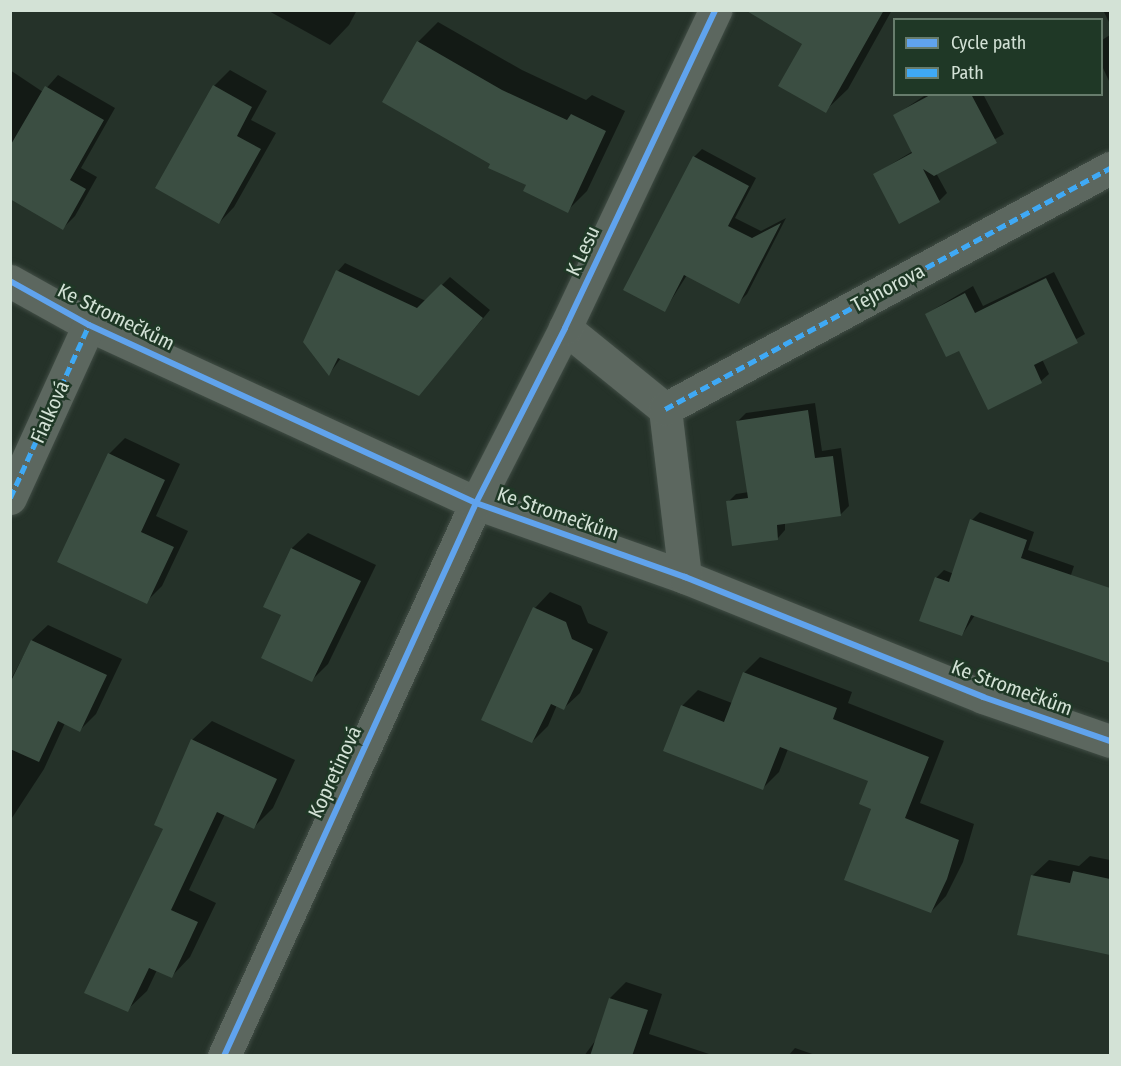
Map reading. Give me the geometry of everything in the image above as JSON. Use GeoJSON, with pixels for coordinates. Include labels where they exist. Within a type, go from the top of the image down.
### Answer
{"type":"FeatureCollection","features":[{"type":"Feature","properties":{"kind":"street","name":"K Lesu"},"geometry":{"type":"LineString","coordinates":[[476,503],[565,328],[715,10]]}},
{"type":"Feature","properties":{"kind":"street","name":"Tejnorova"},"geometry":{"type":"LineString","coordinates":[[665,409],[1110,168]]}},
{"type":"Feature","properties":{"kind":"street","name":"Ke Stromečkům"},"geometry":{"type":"LineString","coordinates":[[10,281],[89,325],[476,503],[685,577],[982,697],[1110,741]]}},
{"type":"Feature","properties":{"kind":"street","name":"Fialková"},"geometry":{"type":"LineString","coordinates":[[10,498],[89,325]]}},
{"type":"Feature","properties":{"kind":"street"},"geometry":{"type":"LineString","coordinates":[[565,328],[665,409],[685,577]]}},
{"type":"Feature","properties":{"kind":"street","name":"Kopretinová"},"geometry":{"type":"LineString","coordinates":[[224,1056],[476,503]]}},
{"type":"Feature","properties":{"kind":"building"},"geometry":{"type":"Polygon","coordinates":[[[745,10],[884,10],[826,113],[778,86],[802,44],[745,10]]]}},
{"type":"Feature","properties":{"kind":"building"},"geometry":{"type":"Polygon","coordinates":[[[417,41],[502,90],[567,120],[571,114],[606,131],[568,213],[523,191],[526,185],[488,168],[490,164],[382,102],[417,41]]]}},
{"type":"Feature","properties":{"kind":"building"},"geometry":{"type":"Polygon","coordinates":[[[213,85],[252,107],[237,136],[261,149],[219,224],[155,188],[213,85]]]}},
{"type":"Feature","properties":{"kind":"building"},"geometry":{"type":"Polygon","coordinates":[[[45,86],[104,120],[70,180],[86,189],[63,230],[10,199],[10,146],[45,86]]]}},
{"type":"Feature","properties":{"kind":"building"},"geometry":{"type":"Polygon","coordinates":[[[928,96],[972,96],[997,143],[934,176],[923,169],[940,202],[899,224],[873,174],[912,153],[893,115],[928,96]]]}},
{"type":"Feature","properties":{"kind":"building"},"geometry":{"type":"Polygon","coordinates":[[[693,156],[749,186],[728,226],[752,238],[781,223],[739,304],[684,275],[665,312],[623,290],[693,156]]]}},
{"type":"Feature","properties":{"kind":"building"},"geometry":{"type":"Polygon","coordinates":[[[336,270],[417,308],[441,284],[483,318],[419,396],[338,358],[329,376],[303,342],[336,270]]]}},
{"type":"Feature","properties":{"kind":"building"},"geometry":{"type":"Polygon","coordinates":[[[1046,278],[1078,343],[1034,365],[1042,383],[988,410],[959,351],[946,357],[925,314],[965,293],[975,313],[1046,278]]]}},
{"type":"Feature","properties":{"kind":"building"},"geometry":{"type":"Polygon","coordinates":[[[808,410],[815,458],[833,456],[841,516],[777,525],[778,540],[732,546],[726,501],[748,498],[736,421],[808,410]]]}},
{"type":"Feature","properties":{"kind":"building"},"geometry":{"type":"Polygon","coordinates":[[[108,453],[165,480],[141,532],[174,547],[147,604],[57,562],[108,453]]]}},
{"type":"Feature","properties":{"kind":"building"},"geometry":{"type":"Polygon","coordinates":[[[970,519],[1027,540],[1021,558],[1110,588],[1110,663],[971,615],[962,636],[919,621],[935,577],[949,582],[970,519]]]}},
{"type":"Feature","properties":{"kind":"building"},"geometry":{"type":"Polygon","coordinates":[[[291,548],[361,581],[312,682],[261,658],[281,615],[263,607],[291,548]]]}},
{"type":"Feature","properties":{"kind":"building"},"geometry":{"type":"Polygon","coordinates":[[[533,607],[566,622],[572,639],[593,649],[564,710],[551,704],[532,743],[481,720],[533,607]]]}},
{"type":"Feature","properties":{"kind":"building"},"geometry":{"type":"Polygon","coordinates":[[[31,640],[107,675],[80,732],[58,721],[39,762],[10,749],[10,683],[31,640]]]}},
{"type":"Feature","properties":{"kind":"building"},"geometry":{"type":"Polygon","coordinates":[[[743,672],[837,708],[833,719],[929,757],[905,818],[959,840],[947,879],[931,913],[844,880],[871,809],[859,804],[868,781],[780,747],[763,790],[663,751],[681,705],[724,722],[743,672]]]}},
{"type":"Feature","properties":{"kind":"building"},"geometry":{"type":"Polygon","coordinates":[[[191,739],[277,779],[254,829],[217,812],[171,910],[198,922],[172,978],[149,968],[128,1012],[84,993],[163,829],[154,825],[191,739]]]}},
{"type":"Feature","properties":{"kind":"building"},"geometry":{"type":"Polygon","coordinates":[[[1073,871],[1110,879],[1110,955],[1017,935],[1031,875],[1070,883],[1073,871]]]}},
{"type":"Feature","properties":{"kind":"building"},"geometry":{"type":"Polygon","coordinates":[[[609,998],[648,1010],[632,1056],[590,1056],[609,998]]]}},
{"type":"Feature","properties":{"kind":"marked path"},"geometry":{"type":"LineString","coordinates":[[665,409],[1110,168]]}},
{"type":"Feature","properties":{"kind":"marked path"},"geometry":{"type":"LineString","coordinates":[[10,498],[89,325]]}},
{"type":"Feature","properties":{"kind":"cycle path"},"geometry":{"type":"LineString","coordinates":[[224,1056],[476,503],[565,328],[715,10]]}},
{"type":"Feature","properties":{"kind":"cycle path"},"geometry":{"type":"LineString","coordinates":[[10,281],[89,325],[476,503],[685,577],[983,697],[1110,741]]}}]}
